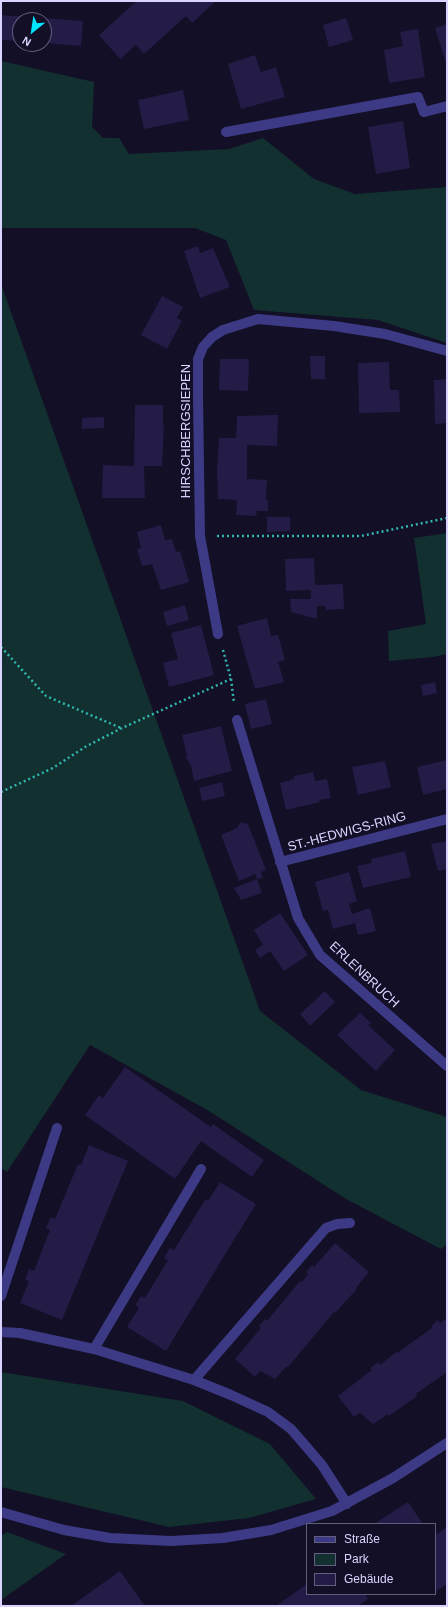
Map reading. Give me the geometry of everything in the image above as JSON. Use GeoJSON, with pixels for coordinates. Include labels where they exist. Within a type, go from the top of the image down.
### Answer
{"type":"FeatureCollection","features":[{"type":"Feature","properties":{"kind":"street"},"geometry":{"type":"LineString","coordinates":[[226,132],[418,97],[424,112],[447,106]]}},
{"type":"Feature","properties":{"kind":"street","name":"HIRSCHBERGSIEPEN"},"geometry":{"type":"LineString","coordinates":[[218,634],[200,536],[198,486],[198,359],[203,347],[212,337],[223,330],[258,319],[334,326],[385,334],[447,351]]}},
{"type":"Feature","properties":{"kind":"street","name":"ST.-HEDWIGS-RING"},"geometry":{"type":"LineString","coordinates":[[237,720],[280,862],[447,819]]}},
{"type":"Feature","properties":{"kind":"street","name":"ERLENBRUCH"},"geometry":{"type":"LineString","coordinates":[[280,862],[298,918],[320,955],[447,1066]]}},
{"type":"Feature","properties":{"kind":"street"},"geometry":{"type":"LineString","coordinates":[[1,1296],[57,1128]]}},
{"type":"Feature","properties":{"kind":"street"},"geometry":{"type":"LineString","coordinates":[[94,1349],[202,1168]]}},
{"type":"Feature","properties":{"kind":"street"},"geometry":{"type":"LineString","coordinates":[[194,1380],[326,1228],[337,1224],[350,1223]]}},
{"type":"Feature","properties":{"kind":"street"},"geometry":{"type":"LineString","coordinates":[[1,1332],[20,1333],[94,1349],[194,1380],[268,1412],[291,1429],[322,1465],[347,1504]]}},
{"type":"Feature","properties":{"kind":"street"},"geometry":{"type":"LineString","coordinates":[[1,1512],[64,1530],[110,1538],[171,1541],[223,1538],[271,1530],[347,1504],[393,1478],[447,1443]]}},
{"type":"Feature","properties":{"kind":"path"},"geometry":{"type":"LineString","coordinates":[[200,536],[361,536],[447,518]]}},
{"type":"Feature","properties":{"kind":"path"},"geometry":{"type":"LineString","coordinates":[[218,634],[231,679],[237,720]]}},
{"type":"Feature","properties":{"kind":"path"},"geometry":{"type":"LineString","coordinates":[[1,647],[46,696],[122,728]]}},
{"type":"Feature","properties":{"kind":"path"},"geometry":{"type":"LineString","coordinates":[[1,792],[53,768],[85,747],[122,728],[231,679]]}},
{"type":"Feature","properties":{"kind":"green space"},"geometry":{"type":"Polygon","coordinates":[[[1,61],[94,82],[92,127],[103,138],[119,138],[129,154],[229,149],[263,138],[314,179],[355,194],[447,187],[447,343],[378,320],[254,310],[226,240],[195,228],[1,228],[1,61]]]}},
{"type":"Feature","properties":{"kind":"green space"},"geometry":{"type":"Polygon","coordinates":[[[1,284],[260,1011],[361,1090],[447,1117],[447,1244],[441,1249],[346,1199],[209,1111],[90,1045],[7,1172],[1,1168],[1,284]]]}},
{"type":"Feature","properties":{"kind":"green space"},"geometry":{"type":"Polygon","coordinates":[[[447,533],[447,654],[433,657],[389,661],[388,631],[426,624],[414,538],[447,533]]]}},
{"type":"Feature","properties":{"kind":"green space"},"geometry":{"type":"Polygon","coordinates":[[[1,1372],[183,1401],[270,1444],[316,1499],[249,1518],[169,1527],[1,1487],[1,1372]]]}},
{"type":"Feature","properties":{"kind":"green space"},"geometry":{"type":"Polygon","coordinates":[[[7,1532],[66,1554],[1,1600],[1,1536],[7,1532]]]}},
{"type":"Feature","properties":{"kind":"building"},"geometry":{"type":"Polygon","coordinates":[[[137,1],[216,1],[192,23],[186,16],[144,54],[136,45],[120,59],[99,35],[137,1]]]}},
{"type":"Feature","properties":{"kind":"building"},"geometry":{"type":"Polygon","coordinates":[[[1,15],[12,16],[12,41],[1,40],[1,15]]]}},
{"type":"Feature","properties":{"kind":"building"},"geometry":{"type":"Polygon","coordinates":[[[346,18],[353,40],[329,47],[323,25],[346,18]]]}},
{"type":"Feature","properties":{"kind":"building"},"geometry":{"type":"Polygon","coordinates":[[[52,19],[83,21],[81,46],[52,44],[52,19]]]}},
{"type":"Feature","properties":{"kind":"building"},"geometry":{"type":"Polygon","coordinates":[[[447,24],[447,67],[435,28],[447,24]]]}},
{"type":"Feature","properties":{"kind":"building"},"geometry":{"type":"Polygon","coordinates":[[[418,29],[425,77],[389,83],[384,50],[403,46],[400,32],[418,29]]]}},
{"type":"Feature","properties":{"kind":"building"},"geometry":{"type":"Polygon","coordinates":[[[255,55],[261,72],[276,67],[285,97],[241,109],[228,64],[255,55]]]}},
{"type":"Feature","properties":{"kind":"building"},"geometry":{"type":"Polygon","coordinates":[[[183,90],[189,120],[144,129],[138,100],[183,90]]]}},
{"type":"Feature","properties":{"kind":"building"},"geometry":{"type":"Polygon","coordinates":[[[403,121],[410,168],[376,174],[368,127],[403,121]]]}},
{"type":"Feature","properties":{"kind":"building"},"geometry":{"type":"Polygon","coordinates":[[[198,246],[200,253],[213,248],[230,287],[200,298],[184,251],[198,246]]]}},
{"type":"Feature","properties":{"kind":"building"},"geometry":{"type":"Polygon","coordinates":[[[162,296],[183,307],[177,318],[182,321],[167,349],[141,335],[162,296]]]}},
{"type":"Feature","properties":{"kind":"building"},"geometry":{"type":"Polygon","coordinates":[[[310,356],[325,356],[325,379],[311,379],[310,356]]]}},
{"type":"Feature","properties":{"kind":"building"},"geometry":{"type":"Polygon","coordinates":[[[220,359],[249,359],[248,391],[219,390],[220,359]]]}},
{"type":"Feature","properties":{"kind":"building"},"geometry":{"type":"Polygon","coordinates":[[[389,362],[390,390],[399,390],[400,412],[359,413],[358,363],[389,362]]]}},
{"type":"Feature","properties":{"kind":"building"},"geometry":{"type":"Polygon","coordinates":[[[447,379],[447,423],[435,424],[434,380],[447,379]]]}},
{"type":"Feature","properties":{"kind":"building"},"geometry":{"type":"Polygon","coordinates":[[[135,405],[163,405],[164,425],[162,466],[144,466],[145,498],[102,498],[103,465],[134,466],[135,405]]]}},
{"type":"Feature","properties":{"kind":"building"},"geometry":{"type":"Polygon","coordinates":[[[278,415],[277,446],[247,445],[247,479],[269,480],[267,481],[266,500],[268,500],[268,511],[257,511],[256,516],[236,515],[237,500],[218,499],[217,469],[219,438],[236,438],[237,416],[278,415]]]}},
{"type":"Feature","properties":{"kind":"building"},"geometry":{"type":"Polygon","coordinates":[[[104,417],[104,428],[82,429],[82,418],[104,417]]]}},
{"type":"Feature","properties":{"kind":"building"},"geometry":{"type":"Polygon","coordinates":[[[267,517],[290,517],[290,531],[267,532],[267,517]]]}},
{"type":"Feature","properties":{"kind":"building"},"geometry":{"type":"Polygon","coordinates":[[[161,525],[165,540],[172,539],[176,552],[180,551],[189,582],[161,590],[152,564],[142,566],[137,549],[141,548],[137,532],[161,525]]]}},
{"type":"Feature","properties":{"kind":"building"},"geometry":{"type":"Polygon","coordinates":[[[314,558],[315,585],[343,584],[344,609],[326,610],[325,606],[317,606],[317,619],[291,612],[290,599],[311,599],[311,590],[286,591],[285,559],[314,558]]]}},
{"type":"Feature","properties":{"kind":"building"},"geometry":{"type":"Polygon","coordinates":[[[185,605],[189,620],[167,626],[163,612],[185,605]]]}},
{"type":"Feature","properties":{"kind":"building"},"geometry":{"type":"Polygon","coordinates":[[[267,618],[271,636],[278,635],[285,660],[278,662],[284,682],[255,689],[237,626],[267,618]]]}},
{"type":"Feature","properties":{"kind":"building"},"geometry":{"type":"Polygon","coordinates":[[[201,625],[214,675],[169,687],[163,663],[178,659],[171,633],[201,625]]]}},
{"type":"Feature","properties":{"kind":"building"},"geometry":{"type":"Polygon","coordinates":[[[435,682],[437,693],[423,696],[421,685],[435,682]]]}},
{"type":"Feature","properties":{"kind":"building"},"geometry":{"type":"Polygon","coordinates":[[[266,699],[272,724],[251,729],[245,704],[266,699]]]}},
{"type":"Feature","properties":{"kind":"building"},"geometry":{"type":"Polygon","coordinates":[[[221,726],[232,771],[194,781],[191,765],[185,756],[187,756],[182,735],[221,726]]]}},
{"type":"Feature","properties":{"kind":"building"},"geometry":{"type":"Polygon","coordinates":[[[447,760],[447,789],[423,795],[417,767],[447,760]]]}},
{"type":"Feature","properties":{"kind":"building"},"geometry":{"type":"Polygon","coordinates":[[[385,761],[391,787],[358,795],[352,767],[385,761]]]}},
{"type":"Feature","properties":{"kind":"building"},"geometry":{"type":"Polygon","coordinates":[[[313,772],[315,781],[327,779],[331,798],[286,810],[280,783],[294,779],[294,776],[313,772]]]}},
{"type":"Feature","properties":{"kind":"building"},"geometry":{"type":"Polygon","coordinates":[[[222,782],[225,796],[202,801],[199,788],[222,782]]]}},
{"type":"Feature","properties":{"kind":"building"},"geometry":{"type":"Polygon","coordinates":[[[240,822],[248,824],[266,870],[261,872],[263,878],[257,879],[255,874],[239,881],[221,835],[237,828],[240,822]]]}},
{"type":"Feature","properties":{"kind":"building"},"geometry":{"type":"Polygon","coordinates":[[[447,841],[447,869],[438,871],[431,844],[447,841]]]}},
{"type":"Feature","properties":{"kind":"building"},"geometry":{"type":"Polygon","coordinates":[[[405,851],[411,877],[363,888],[357,866],[372,863],[371,859],[405,851]]]}},
{"type":"Feature","properties":{"kind":"building"},"geometry":{"type":"Polygon","coordinates":[[[349,872],[357,901],[349,904],[352,914],[370,908],[376,931],[358,935],[355,923],[333,929],[328,910],[323,911],[315,882],[349,872]]]}},
{"type":"Feature","properties":{"kind":"building"},"geometry":{"type":"Polygon","coordinates":[[[257,879],[262,893],[241,900],[234,888],[257,879]]]}},
{"type":"Feature","properties":{"kind":"building"},"geometry":{"type":"Polygon","coordinates":[[[280,913],[308,955],[284,971],[270,951],[260,958],[255,950],[263,945],[254,930],[280,913]]]}},
{"type":"Feature","properties":{"kind":"building"},"geometry":{"type":"Polygon","coordinates":[[[325,991],[335,1002],[310,1026],[300,1014],[325,991]]]}},
{"type":"Feature","properties":{"kind":"building"},"geometry":{"type":"Polygon","coordinates":[[[360,1013],[371,1023],[368,1025],[395,1050],[376,1071],[337,1035],[360,1013]]]}},
{"type":"Feature","properties":{"kind":"building"},"geometry":{"type":"Polygon","coordinates":[[[125,1067],[211,1127],[213,1124],[264,1160],[252,1177],[201,1141],[175,1179],[85,1115],[99,1095],[103,1098],[125,1067]]]}},
{"type":"Feature","properties":{"kind":"building"},"geometry":{"type":"Polygon","coordinates":[[[89,1145],[128,1161],[62,1320],[20,1303],[29,1281],[25,1280],[29,1269],[34,1271],[50,1230],[46,1228],[51,1217],[55,1219],[78,1164],[81,1165],[89,1145]]]}},
{"type":"Feature","properties":{"kind":"building"},"geometry":{"type":"Polygon","coordinates":[[[220,1182],[256,1204],[166,1351],[127,1327],[139,1308],[135,1305],[141,1296],[145,1298],[168,1260],[164,1258],[170,1248],[174,1250],[206,1199],[208,1201],[220,1182]]]}},
{"type":"Feature","properties":{"kind":"building"},"geometry":{"type":"Polygon","coordinates":[[[335,1243],[369,1272],[356,1288],[357,1289],[335,1313],[334,1312],[288,1367],[287,1366],[275,1379],[260,1371],[255,1377],[235,1359],[261,1328],[259,1326],[265,1319],[267,1321],[300,1281],[302,1282],[308,1274],[306,1272],[312,1265],[314,1267],[335,1243]]]}},
{"type":"Feature","properties":{"kind":"building"},"geometry":{"type":"Polygon","coordinates":[[[447,1318],[447,1372],[416,1394],[417,1396],[389,1416],[388,1414],[373,1424],[360,1413],[354,1417],[338,1396],[372,1370],[370,1368],[378,1362],[380,1365],[396,1352],[397,1353],[432,1328],[431,1326],[438,1320],[440,1323],[447,1318]]]}},
{"type":"Feature","properties":{"kind":"building"},"geometry":{"type":"Polygon","coordinates":[[[408,1502],[422,1523],[376,1523],[408,1502]]]}},
{"type":"Feature","properties":{"kind":"building"},"geometry":{"type":"Polygon","coordinates":[[[447,1527],[447,1584],[436,1591],[436,1534],[447,1527]]]}},
{"type":"Feature","properties":{"kind":"building"},"geometry":{"type":"Polygon","coordinates":[[[120,1571],[145,1606],[71,1606],[120,1571]]]}},
{"type":"Feature","properties":{"kind":"building"},"geometry":{"type":"Polygon","coordinates":[[[306,1585],[306,1595],[366,1595],[368,1599],[358,1606],[276,1606],[306,1585]]]}}]}
